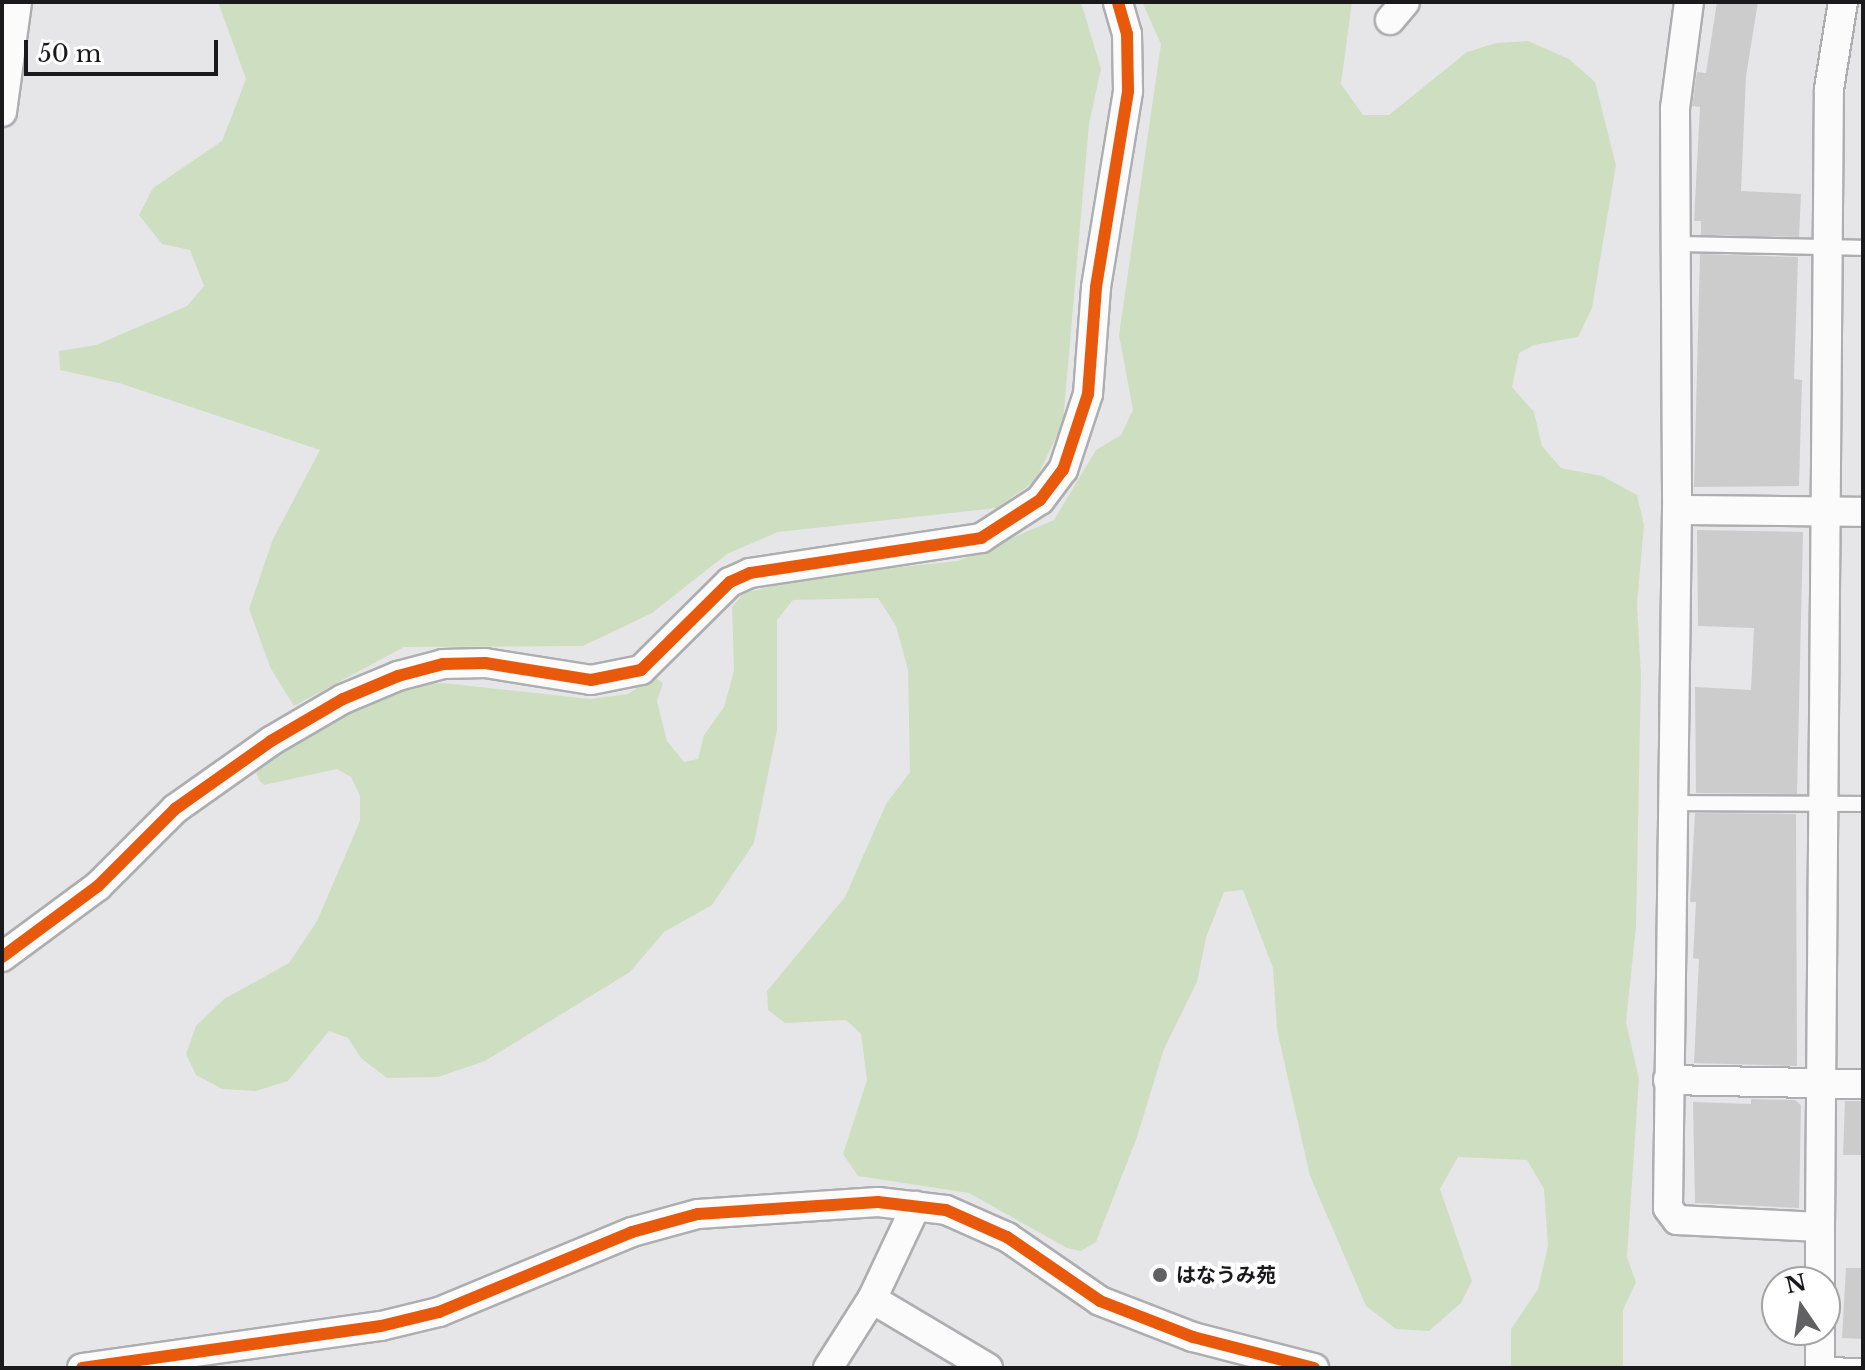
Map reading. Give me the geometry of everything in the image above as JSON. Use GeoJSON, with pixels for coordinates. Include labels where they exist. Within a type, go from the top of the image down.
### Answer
{"type":"FeatureCollection","features":[{"type":"Feature","properties":{"kind":"street"},"geometry":{"type":"LineString","coordinates":[[2,112],[17,2]]}},
{"type":"Feature","properties":{"kind":"street"},"geometry":{"type":"LineString","coordinates":[[2,957],[98,886],[175,809],[271,741],[343,699],[443,664],[485,663],[591,680],[641,670],[730,582],[750,573],[981,538],[1040,500],[1063,470],[1088,394],[1096,287],[1128,91],[1127,34],[1118,2]]}},
{"type":"Feature","properties":{"kind":"street"},"geometry":{"type":"LineString","coordinates":[[1689,2],[1675,108],[1677,510],[1668,1208],[1677,1220],[1820,1227]]}},
{"type":"Feature","properties":{"kind":"street"},"geometry":{"type":"LineString","coordinates":[[1820,1266],[1829,89],[1843,2]]}},
{"type":"Feature","properties":{"kind":"street"},"geometry":{"type":"LineString","coordinates":[[1677,510],[1863,512]]}},
{"type":"Feature","properties":{"kind":"street"},"geometry":{"type":"LineString","coordinates":[[1668,1080],[1863,1084]]}},
{"type":"Feature","properties":{"kind":"street"},"geometry":{"type":"LineString","coordinates":[[82,1368],[381,1326],[439,1312],[632,1232],[698,1214],[878,1202],[946,1210],[1007,1237],[1100,1301],[1193,1337],[1314,1368]]}},
{"type":"Feature","properties":{"kind":"street"},"geometry":{"type":"LineString","coordinates":[[828,1368],[872,1299],[916,1206]]}},
{"type":"Feature","properties":{"kind":"street"},"geometry":{"type":"LineString","coordinates":[[872,1299],[988,1368]]}},
{"type":"Feature","properties":{"kind":"lane"},"geometry":{"type":"LineString","coordinates":[[1676,244],[1863,248]]}},
{"type":"Feature","properties":{"kind":"lane"},"geometry":{"type":"LineString","coordinates":[[1672,803],[1863,804]]}},
{"type":"Feature","properties":{"kind":"lane"},"geometry":{"type":"LineString","coordinates":[[1820,1366],[1863,1366]]}},
{"type":"Feature","properties":{"kind":"green space"},"geometry":{"type":"Polygon","coordinates":[[[218,2],[1081,2],[1101,69],[1089,124],[1063,423],[1035,481],[997,508],[778,532],[727,554],[652,613],[583,646],[404,647],[294,706],[271,669],[249,609],[273,539],[320,450],[119,383],[60,370],[59,351],[96,345],[187,306],[204,286],[190,250],[162,244],[139,215],[153,188],[222,141],[246,79],[218,2]]]}},
{"type":"Feature","properties":{"kind":"green space"},"geometry":{"type":"Polygon","coordinates":[[[1142,2],[1352,2],[1341,84],[1363,115],[1389,115],[1467,52],[1496,43],[1528,41],[1569,59],[1595,82],[1616,165],[1592,308],[1578,337],[1534,345],[1519,353],[1512,387],[1534,412],[1542,446],[1561,468],[1602,476],[1637,495],[1644,525],[1637,604],[1641,676],[1636,927],[1626,1022],[1639,1079],[1627,1257],[1636,1282],[1623,1310],[1623,1368],[1511,1368],[1511,1329],[1538,1289],[1548,1246],[1544,1189],[1527,1160],[1458,1157],[1440,1189],[1472,1281],[1461,1303],[1429,1331],[1396,1329],[1366,1306],[1310,1176],[1277,1030],[1273,968],[1243,890],[1224,892],[1206,938],[1197,982],[1164,1049],[1136,1140],[1096,1242],[1081,1251],[1067,1248],[969,1193],[858,1176],[843,1154],[867,1080],[861,1034],[846,1020],[785,1023],[768,1010],[767,991],[845,897],[886,804],[910,772],[908,670],[896,626],[878,598],[793,600],[777,620],[777,730],[754,843],[712,905],[664,932],[630,972],[485,1061],[438,1077],[387,1078],[361,1058],[348,1038],[329,1031],[288,1081],[256,1091],[222,1089],[196,1075],[186,1054],[196,1026],[224,999],[289,963],[317,921],[360,821],[360,796],[351,777],[337,769],[264,785],[259,780],[256,771],[319,728],[357,706],[416,685],[443,683],[590,699],[628,694],[654,676],[663,683],[657,701],[667,741],[684,762],[698,759],[704,735],[724,707],[734,671],[732,607],[744,593],[814,576],[958,561],[1054,520],[1096,450],[1121,435],[1133,410],[1119,335],[1161,44],[1142,2]]]}},
{"type":"Feature","properties":{"kind":"building"},"geometry":{"type":"Polygon","coordinates":[[[1717,2],[1758,2],[1746,76],[1741,191],[1801,194],[1799,237],[1701,235],[1701,221],[1694,221],[1700,107],[1692,106],[1697,72],[1706,73],[1717,2]]]}},
{"type":"Feature","properties":{"kind":"building"},"geometry":{"type":"Polygon","coordinates":[[[1700,254],[1798,257],[1794,379],[1802,380],[1799,486],[1694,487],[1700,254]]]}},
{"type":"Feature","properties":{"kind":"building"},"geometry":{"type":"Polygon","coordinates":[[[1697,530],[1803,532],[1797,794],[1696,793],[1695,687],[1751,690],[1754,628],[1698,626],[1697,530]]]}},
{"type":"Feature","properties":{"kind":"building"},"geometry":{"type":"Polygon","coordinates":[[[1695,813],[1796,814],[1797,1066],[1694,1063],[1699,959],[1693,958],[1696,902],[1690,902],[1695,813]]]}},
{"type":"Feature","properties":{"kind":"building"},"geometry":{"type":"Polygon","coordinates":[[[1751,1099],[1795,1100],[1801,1105],[1799,1208],[1695,1203],[1693,1102],[1751,1104],[1751,1099]]]}},
{"type":"Feature","properties":{"kind":"building"},"geometry":{"type":"Polygon","coordinates":[[[1845,1101],[1863,1101],[1863,1155],[1843,1155],[1845,1101]]]}},
{"type":"Feature","properties":{"kind":"building"},"geometry":{"type":"Polygon","coordinates":[[[1846,1268],[1863,1268],[1863,1339],[1842,1338],[1846,1268]]]}},
{"type":"Feature","properties":{"kind":"cycle path"},"geometry":{"type":"LineString","coordinates":[[2,957],[98,886],[175,809],[271,741],[343,699],[398,676],[443,664],[485,663],[591,680],[641,670],[730,582],[750,573],[981,538],[1040,500],[1063,470],[1088,394],[1096,287],[1128,91],[1127,34],[1118,2]]}},
{"type":"Feature","properties":{"kind":"cycle path"},"geometry":{"type":"LineString","coordinates":[[82,1368],[381,1326],[439,1312],[632,1232],[698,1214],[878,1202],[946,1210],[1007,1237],[1100,1301],[1193,1337],[1314,1368]]}},
{"type":"Feature","properties":{"kind":"place","name":"はなうみ苑"},"geometry":{"type":"Point","coordinates":[1160,1275]}}]}
